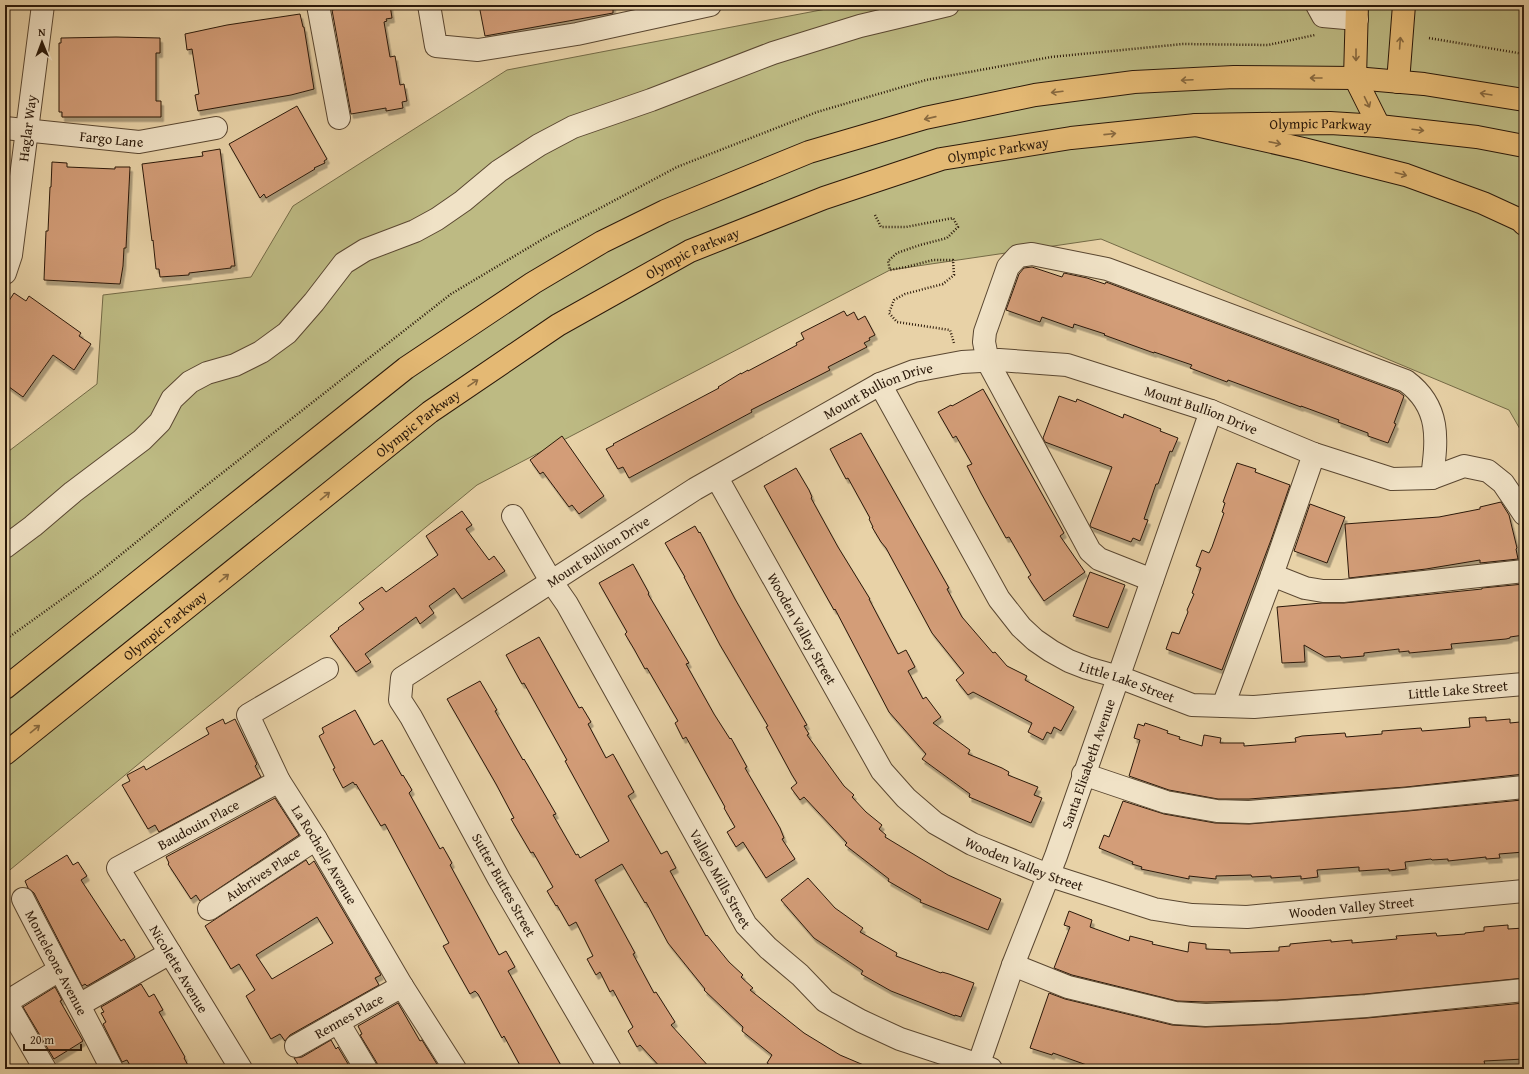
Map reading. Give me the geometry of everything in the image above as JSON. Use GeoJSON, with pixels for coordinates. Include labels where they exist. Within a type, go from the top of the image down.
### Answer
{"type":"FeatureCollection","features":[{"type":"Feature","properties":{"kind":"main road"},"geometry":{"type":"LineString","coordinates":[[1398,82],[1404,5]]}},
{"type":"Feature","properties":{"kind":"main road"},"geometry":{"type":"LineString","coordinates":[[1357,12],[1356,78],[1379,126]]}},
{"type":"Feature","properties":{"kind":"main road"},"geometry":{"type":"LineString","coordinates":[[5,688],[406,368],[533,282],[602,242],[665,211],[809,152],[925,118],[1035,95],[1134,82],[1234,77],[1356,78],[1424,84],[1524,100]]}},
{"type":"Feature","properties":{"kind":"main road","name":"Olympic Parkway"},"geometry":{"type":"LineString","coordinates":[[5,754],[430,412],[558,325],[690,251],[824,198],[941,159],[1071,138],[1196,125],[1330,123],[1379,126],[1477,137],[1524,146]]}},
{"type":"Feature","properties":{"kind":"main road"},"geometry":{"type":"LineString","coordinates":[[1196,125],[1303,149],[1406,176],[1483,203],[1520,220],[1524,224]]}},
{"type":"Feature","properties":{"kind":"street","name":"Haglar Way"},"geometry":{"type":"LineString","coordinates":[[5,273],[11,255],[43,5]]}},
{"type":"Feature","properties":{"kind":"street"},"geometry":{"type":"LineString","coordinates":[[318,5],[339,118]]}},
{"type":"Feature","properties":{"kind":"street"},"geometry":{"type":"LineString","coordinates":[[429,5],[436,46],[478,50],[577,34],[710,5]]}},
{"type":"Feature","properties":{"kind":"street"},"geometry":{"type":"LineString","coordinates":[[5,547],[33,526],[73,492],[142,440],[160,422],[172,399],[190,382],[207,373],[235,365],[261,352],[287,333],[314,302],[344,263],[365,250],[415,231],[437,219],[463,201],[499,170],[539,145],[573,127],[651,100],[773,54],[860,26],[948,5]]}},
{"type":"Feature","properties":{"kind":"street"},"geometry":{"type":"LineString","coordinates":[[1317,5],[1323,16],[1357,12]]}},
{"type":"Feature","properties":{"kind":"street","name":"Fargo Lane"},"geometry":{"type":"LineString","coordinates":[[5,128],[139,142],[216,128]]}},
{"type":"Feature","properties":{"kind":"street"},"geometry":{"type":"LineString","coordinates":[[1152,580],[1099,559],[1090,551],[988,362],[984,342],[985,332],[1008,267],[1018,256],[1032,254],[1106,269],[1406,380],[1420,393],[1431,413],[1435,428],[1436,445],[1432,478]]}},
{"type":"Feature","properties":{"kind":"street","name":"Mount Bullion Drive"},"geometry":{"type":"LineString","coordinates":[[400,700],[402,678],[551,581],[696,490],[880,384],[914,371],[962,362],[988,362],[999,360],[1067,365],[1211,411],[1314,454],[1392,479],[1432,478],[1464,466],[1488,471],[1503,483],[1524,514]]}},
{"type":"Feature","properties":{"kind":"street","name":"Little Lake Street"},"geometry":{"type":"LineString","coordinates":[[880,384],[1000,599],[1010,614],[1035,640],[1069,661],[1119,677],[1192,705],[1254,707],[1524,684]]}},
{"type":"Feature","properties":{"kind":"street","name":"Santa Elisabeth Avenue"},"geometry":{"type":"LineString","coordinates":[[982,1067],[1013,965],[1048,875],[1119,677],[1211,411]]}},
{"type":"Feature","properties":{"kind":"street"},"geometry":{"type":"LineString","coordinates":[[1223,706],[1272,575],[1314,454]]}},
{"type":"Feature","properties":{"kind":"street","name":"Wooden Valley Street"},"geometry":{"type":"LineString","coordinates":[[717,478],[882,772],[906,798],[935,823],[972,844],[1048,875],[1154,909],[1192,916],[1247,917],[1524,891]]}},
{"type":"Feature","properties":{"kind":"street","name":"Vallejo Mills Street"},"geometry":{"type":"LineString","coordinates":[[513,516],[551,581],[567,604],[746,926],[768,948],[800,975],[825,1001],[900,1039],[982,1067]]}},
{"type":"Feature","properties":{"kind":"street"},"geometry":{"type":"LineString","coordinates":[[1272,575],[1305,588],[1323,591],[1343,591],[1524,571]]}},
{"type":"Feature","properties":{"kind":"street","name":"La Rochelle Avenue"},"geometry":{"type":"LineString","coordinates":[[327,669],[248,715],[279,781],[316,839],[402,986],[455,1069]]}},
{"type":"Feature","properties":{"kind":"street","name":"Sutter Buttes Street"},"geometry":{"type":"LineString","coordinates":[[400,700],[412,717],[509,896],[610,1069]]}},
{"type":"Feature","properties":{"kind":"street"},"geometry":{"type":"LineString","coordinates":[[1083,774],[1166,802],[1217,811],[1241,811],[1408,799],[1524,787]]}},
{"type":"Feature","properties":{"kind":"street","name":"Baudouin Place"},"geometry":{"type":"LineString","coordinates":[[118,868],[279,781]]}},
{"type":"Feature","properties":{"kind":"street","name":"Aubrives Place"},"geometry":{"type":"LineString","coordinates":[[209,909],[316,839]]}},
{"type":"Feature","properties":{"kind":"street","name":"Nicolette Avenue"},"geometry":{"type":"LineString","coordinates":[[118,868],[241,1069]]}},
{"type":"Feature","properties":{"kind":"street","name":"Monteleone Avenue"},"geometry":{"type":"LineString","coordinates":[[23,899],[112,1069]]}},
{"type":"Feature","properties":{"kind":"street"},"geometry":{"type":"LineString","coordinates":[[79,1005],[170,953]]}},
{"type":"Feature","properties":{"kind":"street"},"geometry":{"type":"LineString","coordinates":[[1013,965],[1068,987],[1175,1013],[1206,1015],[1366,1006],[1524,990]]}},
{"type":"Feature","properties":{"kind":"street"},"geometry":{"type":"LineString","coordinates":[[45,1069],[5,1002],[59,970]]}},
{"type":"Feature","properties":{"kind":"street","name":"Rennes Place"},"geometry":{"type":"LineString","coordinates":[[296,1046],[402,986]]}},
{"type":"Feature","properties":{"kind":"street"},"geometry":{"type":"LineString","coordinates":[[338,1022],[366,1069]]}},
{"type":"Feature","properties":{"kind":"path"},"geometry":{"type":"LineString","coordinates":[[1428,38],[1524,54]]}},
{"type":"Feature","properties":{"kind":"path"},"geometry":{"type":"LineString","coordinates":[[875,215],[881,227],[906,227],[953,218],[958,227],[947,238],[897,253],[888,261],[890,270],[933,260],[953,260],[954,275],[943,284],[906,294],[894,300],[889,313],[897,322],[950,330],[962,362]]}},
{"type":"Feature","properties":{"kind":"shaded area"},"geometry":{"type":"Polygon","coordinates":[[[847,5],[1524,5],[1524,436],[1509,410],[1101,239],[890,270],[477,485],[5,874],[5,454],[97,384],[103,295],[251,277],[293,206],[507,70],[847,5]]]}},
{"type":"Feature","properties":{"kind":"building"},"geometry":{"type":"Polygon","coordinates":[[[359,5],[390,5],[392,18],[386,19],[387,21],[384,22],[390,57],[395,56],[400,85],[404,84],[407,101],[402,102],[403,108],[386,111],[386,108],[351,114],[332,10],[359,5]]]}},
{"type":"Feature","properties":{"kind":"building"},"geometry":{"type":"Polygon","coordinates":[[[479,5],[613,5],[613,13],[485,36],[479,5]]]}},
{"type":"Feature","properties":{"kind":"building"},"geometry":{"type":"Polygon","coordinates":[[[300,14],[304,27],[314,89],[291,95],[198,111],[195,95],[199,94],[192,49],[187,50],[185,34],[227,25],[300,14]]]}},
{"type":"Feature","properties":{"kind":"building"},"geometry":{"type":"Polygon","coordinates":[[[61,38],[160,38],[160,53],[156,53],[156,101],[161,101],[161,117],[62,117],[62,112],[59,112],[59,43],[61,43],[61,38]]]}},
{"type":"Feature","properties":{"kind":"building"},"geometry":{"type":"Polygon","coordinates":[[[297,106],[327,159],[324,161],[325,163],[314,168],[315,169],[266,198],[264,194],[260,198],[229,144],[297,106]]]}},
{"type":"Feature","properties":{"kind":"building"},"geometry":{"type":"Polygon","coordinates":[[[220,149],[235,266],[231,266],[231,268],[189,273],[189,275],[160,277],[159,269],[156,269],[142,164],[203,156],[202,152],[220,149]]]}},
{"type":"Feature","properties":{"kind":"building"},"geometry":{"type":"Polygon","coordinates":[[[52,162],[67,163],[67,167],[115,169],[115,167],[130,167],[126,248],[124,248],[120,284],[44,280],[46,231],[48,231],[52,162]]]}},
{"type":"Feature","properties":{"kind":"building"},"geometry":{"type":"Polygon","coordinates":[[[1032,267],[1062,277],[1064,273],[1105,284],[1106,282],[1399,392],[1404,396],[1394,423],[1396,424],[1388,443],[1368,436],[1368,433],[1338,422],[1339,420],[1228,380],[1227,382],[1190,368],[1192,365],[1154,353],[1104,335],[1105,334],[1074,324],[1073,328],[1042,317],[1040,322],[1006,310],[1019,274],[1024,268],[1032,267]]]}},
{"type":"Feature","properties":{"kind":"building"},"geometry":{"type":"Polygon","coordinates":[[[14,293],[26,301],[29,296],[81,333],[79,336],[91,344],[74,370],[53,355],[23,397],[5,384],[5,307],[14,293]]]}},
{"type":"Feature","properties":{"kind":"building"},"geometry":{"type":"Polygon","coordinates":[[[844,311],[847,316],[854,312],[858,320],[865,316],[875,335],[864,343],[867,347],[828,367],[830,370],[751,410],[752,412],[629,478],[623,467],[618,469],[606,449],[614,445],[613,444],[719,388],[718,387],[741,373],[748,371],[797,345],[796,343],[804,339],[801,333],[844,311]]]}},
{"type":"Feature","properties":{"kind":"building"},"geometry":{"type":"Polygon","coordinates":[[[983,389],[1064,533],[1060,536],[1085,572],[1044,601],[1028,577],[1031,575],[1009,537],[1006,538],[981,493],[967,466],[972,464],[956,436],[953,438],[938,412],[983,389]]]}},
{"type":"Feature","properties":{"kind":"building"},"geometry":{"type":"Polygon","coordinates":[[[1059,396],[1076,402],[1077,399],[1123,418],[1124,414],[1161,429],[1160,431],[1178,438],[1172,452],[1170,451],[1158,484],[1156,484],[1144,519],[1148,520],[1140,541],[1133,538],[1131,542],[1091,527],[1090,525],[1112,467],[1045,442],[1043,438],[1059,396]]]}},
{"type":"Feature","properties":{"kind":"building"},"geometry":{"type":"Polygon","coordinates":[[[861,433],[949,588],[947,589],[962,617],[993,653],[995,652],[1007,666],[1027,676],[1025,680],[1074,707],[1061,731],[1054,727],[1051,734],[1047,732],[1043,740],[1028,732],[1032,723],[973,692],[968,695],[956,680],[964,673],[932,633],[886,548],[872,527],[870,518],[848,478],[846,479],[830,449],[861,433]]]}},
{"type":"Feature","properties":{"kind":"building"},"geometry":{"type":"Polygon","coordinates":[[[562,436],[604,496],[579,514],[572,505],[569,507],[543,472],[540,474],[530,460],[562,436]]]}},
{"type":"Feature","properties":{"kind":"building"},"geometry":{"type":"Polygon","coordinates":[[[1237,463],[1256,469],[1255,472],[1290,485],[1222,670],[1166,649],[1172,632],[1179,634],[1188,612],[1187,610],[1194,594],[1192,593],[1201,568],[1196,566],[1202,550],[1209,553],[1212,547],[1224,513],[1222,512],[1225,503],[1223,502],[1237,463]]]}},
{"type":"Feature","properties":{"kind":"building"},"geometry":{"type":"Polygon","coordinates":[[[796,468],[838,547],[870,599],[898,654],[906,650],[915,667],[908,671],[923,699],[926,697],[941,717],[933,723],[970,750],[968,754],[1002,768],[1009,772],[1008,775],[1038,787],[1034,795],[1042,798],[1031,823],[969,797],[970,794],[922,759],[926,754],[889,712],[835,609],[834,610],[764,486],[796,468]]]}},
{"type":"Feature","properties":{"kind":"building"},"geometry":{"type":"Polygon","coordinates":[[[1501,502],[1509,515],[1517,548],[1518,559],[1480,563],[1480,560],[1426,569],[1349,578],[1345,524],[1439,517],[1480,509],[1480,507],[1501,502]]]}},
{"type":"Feature","properties":{"kind":"building"},"geometry":{"type":"Polygon","coordinates":[[[1310,504],[1345,517],[1327,563],[1294,551],[1310,504]]]}},
{"type":"Feature","properties":{"kind":"building"},"geometry":{"type":"Polygon","coordinates":[[[462,511],[472,525],[466,529],[489,560],[494,556],[505,571],[462,599],[454,588],[429,606],[434,613],[420,624],[416,617],[365,654],[371,662],[356,672],[330,636],[339,629],[338,628],[364,609],[359,603],[382,587],[386,592],[438,555],[426,536],[462,511]]]}},
{"type":"Feature","properties":{"kind":"building"},"geometry":{"type":"Polygon","coordinates":[[[695,526],[699,533],[700,532],[735,599],[807,725],[804,726],[809,734],[807,735],[844,786],[854,795],[852,797],[866,812],[882,825],[879,829],[886,835],[885,837],[948,875],[1001,899],[988,930],[920,902],[921,900],[888,881],[889,879],[845,845],[847,843],[804,797],[800,800],[791,788],[797,783],[766,727],[768,726],[720,645],[685,577],[665,543],[695,526]]]}},
{"type":"Feature","properties":{"kind":"building"},"geometry":{"type":"Polygon","coordinates":[[[633,564],[649,593],[648,594],[689,663],[686,664],[714,714],[730,739],[731,738],[747,767],[745,768],[780,828],[784,838],[782,839],[795,859],[766,878],[743,842],[736,847],[727,832],[735,827],[724,808],[725,807],[686,737],[683,739],[675,723],[678,721],[647,668],[645,669],[625,634],[627,632],[599,583],[633,564]]]}},
{"type":"Feature","properties":{"kind":"building"},"geometry":{"type":"Polygon","coordinates":[[[1090,572],[1125,585],[1108,628],[1073,616],[1090,572]]]}},
{"type":"Feature","properties":{"kind":"building"},"geometry":{"type":"Polygon","coordinates":[[[1524,584],[1524,635],[1506,639],[1451,644],[1452,649],[1409,653],[1409,651],[1399,652],[1399,649],[1364,653],[1364,656],[1341,658],[1340,656],[1325,657],[1304,645],[1305,662],[1282,663],[1277,607],[1322,603],[1344,603],[1524,584]]]}},
{"type":"Feature","properties":{"kind":"building"},"geometry":{"type":"Polygon","coordinates":[[[539,637],[579,708],[582,707],[591,722],[588,724],[606,758],[613,754],[634,792],[628,796],[661,854],[667,851],[676,868],[670,871],[706,936],[707,935],[729,962],[743,975],[741,977],[753,988],[750,990],[804,1033],[840,1055],[873,1069],[776,1069],[767,1063],[772,1055],[742,1031],[743,1027],[704,990],[705,989],[668,943],[646,902],[645,903],[622,864],[595,880],[635,953],[633,954],[654,993],[656,992],[675,1022],[671,1025],[711,1069],[662,1069],[640,1045],[637,1047],[628,1031],[633,1027],[613,990],[610,992],[600,972],[596,975],[587,959],[593,956],[576,922],[569,926],[547,891],[553,887],[533,852],[531,853],[511,819],[514,818],[496,784],[447,699],[480,681],[523,760],[524,759],[556,814],[553,815],[576,855],[578,854],[580,858],[609,841],[565,761],[567,760],[524,683],[522,684],[506,655],[539,637]]]}},
{"type":"Feature","properties":{"kind":"building"},"geometry":{"type":"Polygon","coordinates":[[[355,710],[374,745],[382,740],[402,776],[403,775],[412,790],[409,793],[440,849],[443,847],[452,863],[450,865],[499,955],[506,951],[515,967],[508,971],[563,1069],[522,1069],[504,1036],[502,1038],[478,994],[475,991],[470,994],[443,946],[449,943],[385,824],[381,826],[356,784],[355,785],[353,782],[343,788],[319,736],[324,733],[322,728],[355,710]]]}},
{"type":"Feature","properties":{"kind":"building"},"geometry":{"type":"Polygon","coordinates":[[[1486,717],[1486,721],[1510,719],[1510,723],[1520,722],[1524,774],[1406,787],[1249,799],[1218,799],[1169,790],[1129,776],[1140,740],[1134,738],[1138,724],[1144,726],[1145,723],[1157,727],[1168,731],[1167,733],[1180,737],[1179,739],[1202,746],[1204,735],[1221,738],[1220,743],[1244,743],[1244,746],[1296,742],[1295,738],[1302,736],[1345,733],[1346,737],[1382,734],[1382,731],[1421,728],[1422,731],[1470,727],[1469,718],[1486,717]]]}},
{"type":"Feature","properties":{"kind":"building"},"geometry":{"type":"Polygon","coordinates":[[[223,719],[225,724],[235,719],[257,764],[255,766],[261,777],[159,832],[155,825],[148,829],[122,785],[130,781],[127,775],[144,766],[146,770],[209,734],[206,728],[223,719]]]}},
{"type":"Feature","properties":{"kind":"building"},"geometry":{"type":"Polygon","coordinates":[[[275,798],[299,835],[200,901],[196,895],[191,899],[168,864],[169,863],[166,857],[275,798]]]}},
{"type":"Feature","properties":{"kind":"building"},"geometry":{"type":"Polygon","coordinates":[[[1522,800],[1524,852],[1499,854],[1500,858],[1486,859],[1486,857],[1448,861],[1448,859],[1431,859],[1405,862],[1406,869],[1389,871],[1389,869],[1359,871],[1359,867],[1317,870],[1318,877],[1301,879],[1301,876],[1271,878],[1271,876],[1252,877],[1251,875],[1216,876],[1216,879],[1189,876],[1189,879],[1141,869],[1142,867],[1132,864],[1133,862],[1099,848],[1104,835],[1109,837],[1123,801],[1164,814],[1215,823],[1249,824],[1522,800]]]}},
{"type":"Feature","properties":{"kind":"building"},"geometry":{"type":"Polygon","coordinates":[[[67,855],[73,865],[78,862],[87,876],[81,880],[121,941],[124,939],[135,957],[87,986],[85,984],[82,986],[34,893],[28,888],[25,881],[67,855]]]}},
{"type":"Feature","properties":{"kind":"building"},"geometry":{"type":"Polygon","coordinates":[[[306,860],[309,865],[314,861],[381,975],[375,978],[379,985],[290,1035],[285,1041],[280,1034],[271,1039],[246,996],[255,990],[239,964],[231,969],[205,926],[306,860]],[[317,917],[256,955],[272,979],[333,943],[317,917]]]}},
{"type":"Feature","properties":{"kind":"building"},"geometry":{"type":"Polygon","coordinates":[[[808,878],[835,908],[863,928],[860,932],[897,953],[896,956],[941,973],[949,974],[974,983],[961,1017],[891,991],[861,974],[863,971],[814,938],[781,900],[808,878]]]}},
{"type":"Feature","properties":{"kind":"building"},"geometry":{"type":"Polygon","coordinates":[[[1069,911],[1092,920],[1090,927],[1129,941],[1130,936],[1153,942],[1152,944],[1188,952],[1189,942],[1206,944],[1206,949],[1230,950],[1230,953],[1279,951],[1279,947],[1290,946],[1290,944],[1331,940],[1331,942],[1352,940],[1352,943],[1397,939],[1396,936],[1436,933],[1437,936],[1465,934],[1484,931],[1484,927],[1508,925],[1508,929],[1524,928],[1524,978],[1365,994],[1278,1000],[1206,1002],[1177,1001],[1072,975],[1054,968],[1070,927],[1064,925],[1069,911]]]}},
{"type":"Feature","properties":{"kind":"building"},"geometry":{"type":"Polygon","coordinates":[[[141,984],[149,997],[154,994],[163,1010],[159,1012],[185,1057],[184,1058],[190,1069],[132,1069],[127,1060],[122,1062],[103,1024],[106,1022],[101,1013],[104,1012],[101,1007],[141,984]]]}},
{"type":"Feature","properties":{"kind":"building"},"geometry":{"type":"Polygon","coordinates":[[[55,987],[62,1000],[60,1001],[83,1041],[54,1059],[23,1007],[55,987]]]}},
{"type":"Feature","properties":{"kind":"building"},"geometry":{"type":"Polygon","coordinates":[[[1049,993],[1065,999],[1172,1025],[1205,1027],[1367,1018],[1524,1003],[1524,1059],[1484,1061],[1485,1065],[1435,1069],[1433,1069],[1432,1066],[1406,1069],[1098,1069],[1053,1053],[1052,1055],[1030,1048],[1049,993]]]}},
{"type":"Feature","properties":{"kind":"building"},"geometry":{"type":"Polygon","coordinates":[[[398,1003],[420,1041],[422,1040],[440,1069],[378,1069],[377,1063],[360,1035],[362,1034],[358,1026],[398,1003]]]}},
{"type":"Feature","properties":{"kind":"building"},"geometry":{"type":"Polygon","coordinates":[[[331,1040],[336,1049],[338,1047],[351,1069],[301,1069],[294,1058],[302,1057],[331,1040]]]}}]}
